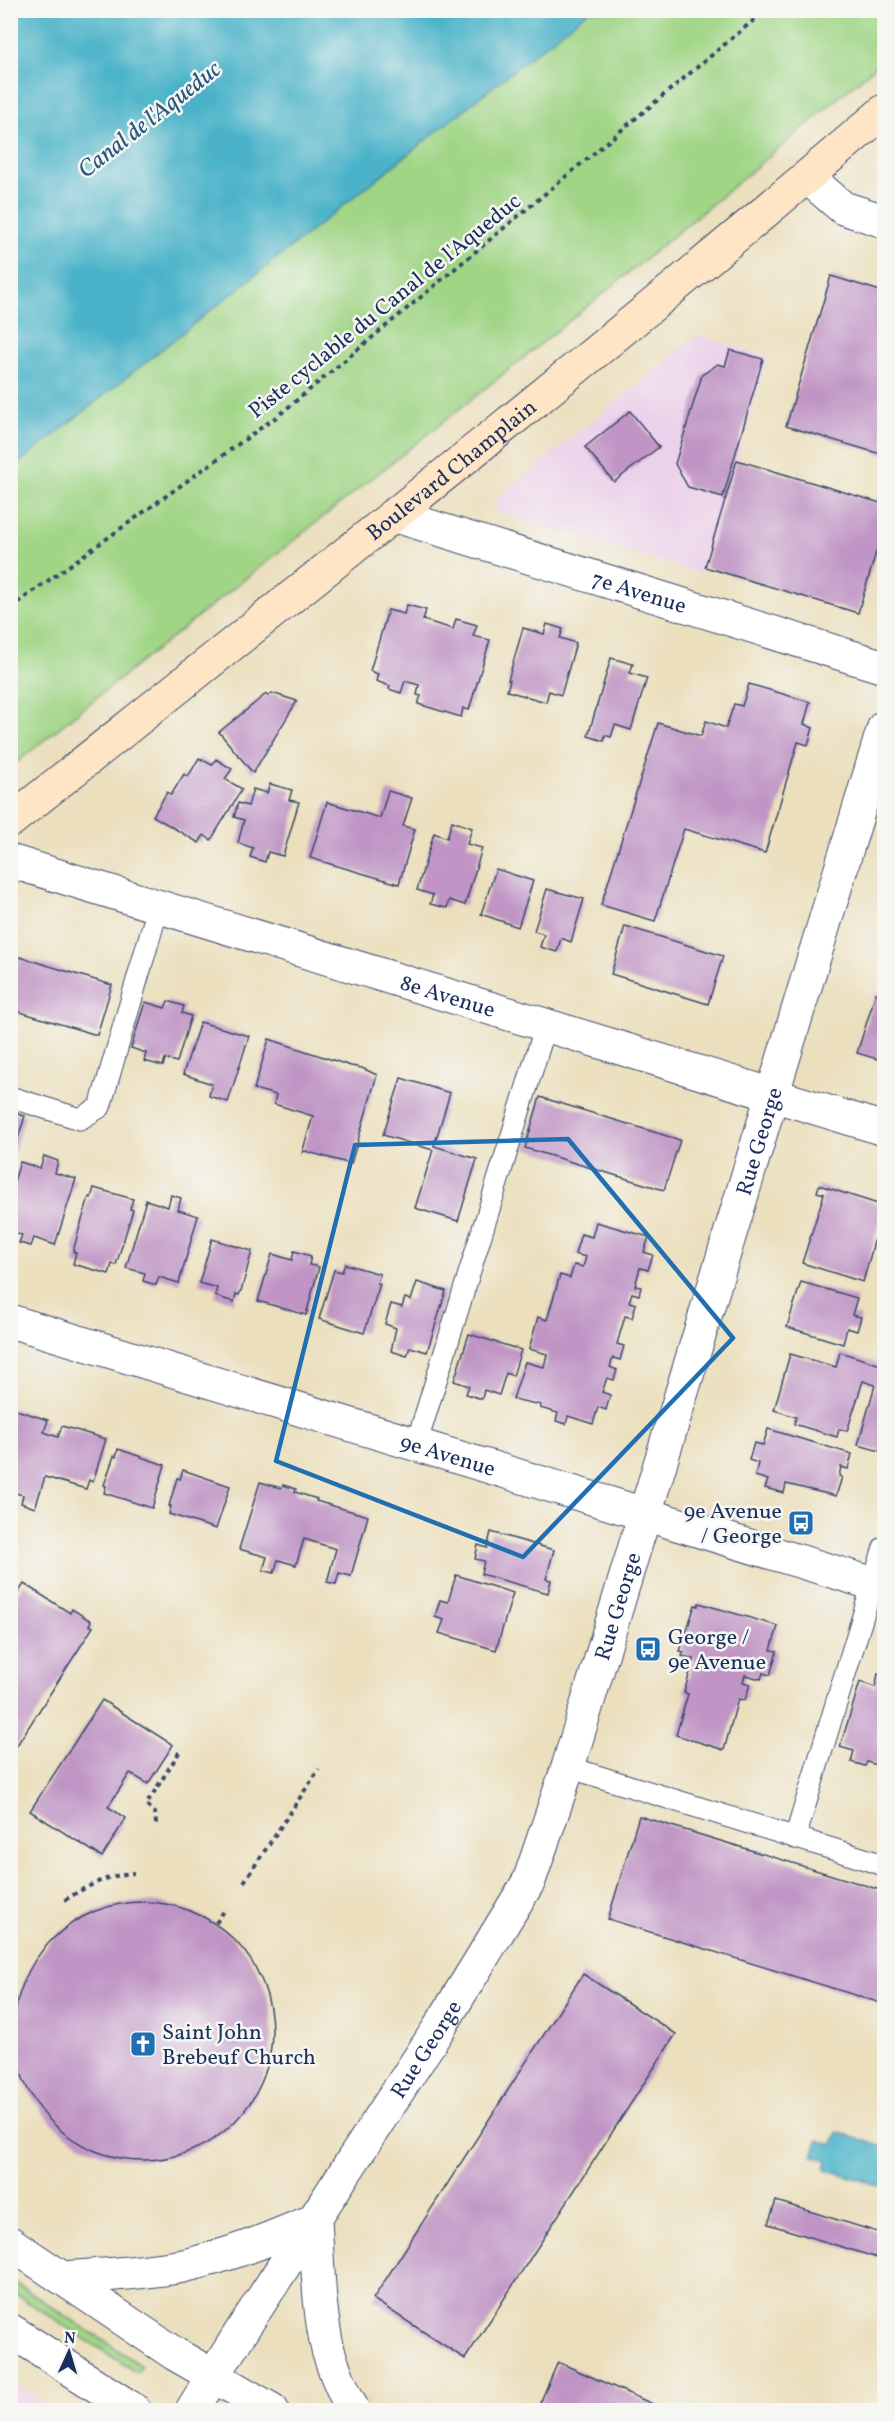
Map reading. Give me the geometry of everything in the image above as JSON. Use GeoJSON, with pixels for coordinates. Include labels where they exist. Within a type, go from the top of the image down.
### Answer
{"type":"FeatureCollection","features":[{"type":"Feature","properties":{"kind":"main road","name":"Boulevard Champlain"},"geometry":{"type":"LineString","coordinates":[[10,821],[393,515],[885,111]]}},
{"type":"Feature","properties":{"kind":"street"},"geometry":{"type":"LineString","coordinates":[[807,177],[843,208],[885,221]]}},
{"type":"Feature","properties":{"kind":"street","name":"7e Avenue"},"geometry":{"type":"LineString","coordinates":[[393,515],[885,667]]}},
{"type":"Feature","properties":{"kind":"street","name":"Rue George"},"geometry":{"type":"LineString","coordinates":[[192,2410],[439,2028],[529,1881],[568,1767],[885,727]]}},
{"type":"Feature","properties":{"kind":"street","name":"8e Avenue"},"geometry":{"type":"LineString","coordinates":[[10,861],[885,1129]]}},
{"type":"Feature","properties":{"kind":"street","name":"9e Avenue"},"geometry":{"type":"LineString","coordinates":[[10,1321],[879,1585]]}},
{"type":"Feature","properties":{"kind":"street"},"geometry":{"type":"LineString","coordinates":[[63,2278],[148,2271],[185,2265],[256,2245],[315,2220],[323,2320],[328,2349],[338,2379],[353,2410]]}},
{"type":"Feature","properties":{"kind":"street"},"geometry":{"type":"LineString","coordinates":[[10,2243],[212,2377],[272,2410]]}},
{"type":"Feature","properties":{"kind":"street"},"geometry":{"type":"LineString","coordinates":[[10,2330],[134,2410]]}},
{"type":"Feature","properties":{"kind":"lane"},"geometry":{"type":"LineString","coordinates":[[10,1097],[80,1119],[100,1107],[158,908]]}},
{"type":"Feature","properties":{"kind":"lane"},"geometry":{"type":"LineString","coordinates":[[416,1445],[546,1025]]}},
{"type":"Feature","properties":{"kind":"lane"},"geometry":{"type":"LineString","coordinates":[[795,1838],[879,1585],[885,1546]]}},
{"type":"Feature","properties":{"kind":"lane"},"geometry":{"type":"LineString","coordinates":[[568,1767],[885,1865]]}},
{"type":"Feature","properties":{"kind":"path","name":"Piste cyclable du Canal de l'Aqueduc"},"geometry":{"type":"LineString","coordinates":[[10,608],[279,415],[766,10]]}},
{"type":"Feature","properties":{"kind":"path"},"geometry":{"type":"LineString","coordinates":[[156,1824],[155,1813],[146,1805],[180,1751]]}},
{"type":"Feature","properties":{"kind":"path"},"geometry":{"type":"LineString","coordinates":[[244,1882],[319,1769]]}},
{"type":"Feature","properties":{"kind":"path"},"geometry":{"type":"LineString","coordinates":[[65,1900],[87,1886],[115,1874],[135,1873]]}},
{"type":"Feature","properties":{"kind":"path"},"geometry":{"type":"LineString","coordinates":[[216,1923],[226,1908]]}},
{"type":"Feature","properties":{"kind":"highlighted area"},"geometry":{"type":"Polygon","coordinates":[[[568,1139],[733,1338],[523,1557],[276,1461],[355,1145],[568,1139]]]}},
{"type":"Feature","properties":{"kind":"shaded area"},"geometry":{"type":"Polygon","coordinates":[[[698,335],[768,357],[701,574],[500,513],[497,510],[494,503],[501,495],[698,335]]]}},
{"type":"Feature","properties":{"kind":"shaded area"},"geometry":{"type":"Polygon","coordinates":[[[11,2381],[55,2410],[11,2410],[11,2381]]]}},
{"type":"Feature","properties":{"kind":"green space"},"geometry":{"type":"Polygon","coordinates":[[[588,11],[884,11],[884,59],[591,303],[11,767],[11,469],[588,11]]]}},
{"type":"Feature","properties":{"kind":"green space"},"geometry":{"type":"Polygon","coordinates":[[[11,2280],[142,2366],[137,2373],[11,2291],[11,2280]]]}},
{"type":"Feature","properties":{"kind":"water","name":"Canal de l'Aqueduc"},"geometry":{"type":"Polygon","coordinates":[[[24,10],[588,11],[11,469],[10,21],[24,10]]]}},
{"type":"Feature","properties":{"kind":"water"},"geometry":{"type":"Polygon","coordinates":[[[837,2132],[884,2147],[884,2187],[825,2169],[827,2160],[813,2156],[818,2140],[832,2145],[837,2132]]]}},
{"type":"Feature","properties":{"kind":"building"},"geometry":{"type":"Polygon","coordinates":[[[831,276],[884,292],[884,455],[786,426],[831,276]]]}},
{"type":"Feature","properties":{"kind":"building"},"geometry":{"type":"Polygon","coordinates":[[[730,350],[763,359],[723,497],[688,487],[675,464],[702,375],[718,364],[725,366],[730,350]]]}},
{"type":"Feature","properties":{"kind":"building"},"geometry":{"type":"Polygon","coordinates":[[[630,411],[659,447],[614,482],[585,447],[630,411]]]}},
{"type":"Feature","properties":{"kind":"building"},"geometry":{"type":"Polygon","coordinates":[[[737,460],[884,504],[884,526],[858,613],[705,567],[737,460]]]}},
{"type":"Feature","properties":{"kind":"building"},"geometry":{"type":"Polygon","coordinates":[[[407,605],[426,610],[423,620],[453,629],[456,619],[477,625],[473,636],[490,640],[469,710],[463,708],[461,717],[418,704],[421,696],[417,695],[419,685],[405,681],[401,693],[376,681],[378,674],[370,671],[388,610],[404,614],[407,605]]]}},
{"type":"Feature","properties":{"kind":"building"},"geometry":{"type":"Polygon","coordinates":[[[547,624],[563,629],[560,638],[576,643],[561,695],[549,691],[546,702],[507,691],[523,628],[544,634],[547,624]]]}},
{"type":"Feature","properties":{"kind":"building"},"geometry":{"type":"Polygon","coordinates":[[[611,658],[633,664],[630,673],[647,678],[631,730],[615,725],[611,737],[605,735],[604,741],[588,736],[611,658]]]}},
{"type":"Feature","properties":{"kind":"building"},"geometry":{"type":"Polygon","coordinates":[[[749,684],[810,702],[804,724],[813,728],[808,745],[798,742],[765,853],[684,829],[655,921],[601,905],[658,723],[701,736],[706,721],[726,728],[734,704],[742,706],[749,684]]]}},
{"type":"Feature","properties":{"kind":"building"},"geometry":{"type":"Polygon","coordinates":[[[272,693],[297,701],[253,773],[219,732],[266,694],[268,696],[272,693]]]}},
{"type":"Feature","properties":{"kind":"building"},"geometry":{"type":"Polygon","coordinates":[[[199,758],[212,765],[216,759],[232,769],[225,779],[242,789],[211,840],[204,835],[199,843],[153,816],[167,792],[171,795],[184,774],[188,777],[199,758]]]}},
{"type":"Feature","properties":{"kind":"building"},"geometry":{"type":"Polygon","coordinates":[[[270,784],[292,790],[289,800],[299,802],[283,856],[268,852],[265,862],[250,857],[253,848],[238,843],[244,820],[234,817],[238,803],[248,806],[253,789],[267,793],[270,784]]]}},
{"type":"Feature","properties":{"kind":"building"},"geometry":{"type":"Polygon","coordinates":[[[388,791],[412,798],[403,826],[415,829],[399,884],[310,858],[327,802],[380,818],[388,791]]]}},
{"type":"Feature","properties":{"kind":"building"},"geometry":{"type":"Polygon","coordinates":[[[452,821],[472,828],[467,844],[482,848],[465,905],[449,900],[447,908],[430,904],[433,895],[417,890],[434,833],[447,838],[452,821]]]}},
{"type":"Feature","properties":{"kind":"building"},"geometry":{"type":"Polygon","coordinates":[[[496,869],[533,881],[518,927],[481,914],[496,869]]]}},
{"type":"Feature","properties":{"kind":"building"},"geometry":{"type":"Polygon","coordinates":[[[547,889],[584,899],[571,942],[561,938],[557,952],[540,947],[544,934],[534,931],[547,889]]]}},
{"type":"Feature","properties":{"kind":"building"},"geometry":{"type":"Polygon","coordinates":[[[625,926],[723,956],[708,1004],[611,974],[625,926]]]}},
{"type":"Feature","properties":{"kind":"building"},"geometry":{"type":"Polygon","coordinates":[[[20,957],[112,985],[97,1035],[10,1009],[10,987],[20,957]]]}},
{"type":"Feature","properties":{"kind":"building"},"geometry":{"type":"Polygon","coordinates":[[[876,993],[884,996],[884,1061],[857,1053],[876,993]]]}},
{"type":"Feature","properties":{"kind":"building"},"geometry":{"type":"Polygon","coordinates":[[[168,1001],[184,1006],[182,1013],[191,1016],[177,1062],[165,1059],[163,1066],[144,1061],[146,1053],[131,1048],[145,1002],[165,1008],[168,1001]]]}},
{"type":"Feature","properties":{"kind":"building"},"geometry":{"type":"Polygon","coordinates":[[[200,1022],[249,1036],[228,1102],[209,1096],[212,1084],[183,1074],[200,1022]]]}},
{"type":"Feature","properties":{"kind":"building"},"geometry":{"type":"Polygon","coordinates":[[[269,1039],[362,1068],[377,1075],[351,1164],[305,1151],[302,1153],[313,1116],[274,1104],[276,1095],[254,1089],[269,1039]]]}},
{"type":"Feature","properties":{"kind":"building"},"geometry":{"type":"Polygon","coordinates":[[[401,1078],[450,1093],[434,1146],[477,1159],[458,1221],[415,1208],[433,1150],[383,1135],[401,1078]]]}},
{"type":"Feature","properties":{"kind":"building"},"geometry":{"type":"Polygon","coordinates":[[[540,1097],[680,1140],[664,1190],[525,1148],[540,1097]]]}},
{"type":"Feature","properties":{"kind":"building"},"geometry":{"type":"Polygon","coordinates":[[[10,1112],[25,1116],[13,1154],[10,1153],[10,1112]]]}},
{"type":"Feature","properties":{"kind":"building"},"geometry":{"type":"Polygon","coordinates":[[[44,1156],[58,1161],[55,1173],[76,1179],[55,1245],[34,1238],[31,1246],[19,1243],[22,1235],[10,1232],[10,1194],[20,1162],[40,1168],[44,1156]]]}},
{"type":"Feature","properties":{"kind":"building"},"geometry":{"type":"Polygon","coordinates":[[[819,1185],[884,1206],[863,1282],[802,1263],[824,1194],[817,1192],[819,1185]]]}},
{"type":"Feature","properties":{"kind":"building"},"geometry":{"type":"Polygon","coordinates":[[[94,1188],[133,1199],[130,1209],[133,1210],[116,1265],[112,1264],[109,1274],[73,1264],[76,1253],[73,1252],[78,1233],[94,1188]]]}},
{"type":"Feature","properties":{"kind":"building"},"geometry":{"type":"Polygon","coordinates":[[[171,1195],[181,1198],[178,1210],[198,1216],[179,1283],[159,1277],[156,1285],[143,1281],[145,1273],[126,1268],[146,1200],[168,1207],[171,1195]]]}},
{"type":"Feature","properties":{"kind":"building"},"geometry":{"type":"Polygon","coordinates":[[[596,1222],[649,1237],[644,1252],[653,1255],[648,1270],[640,1268],[635,1286],[641,1287],[639,1295],[632,1293],[629,1302],[636,1304],[632,1318],[625,1316],[617,1344],[624,1346],[620,1360],[613,1358],[610,1367],[617,1370],[614,1380],[607,1378],[602,1392],[610,1395],[606,1410],[598,1407],[593,1424],[568,1416],[566,1424],[556,1421],[558,1413],[540,1408],[541,1405],[513,1399],[525,1362],[544,1367],[547,1354],[529,1349],[538,1317],[547,1320],[560,1275],[570,1278],[574,1265],[583,1267],[586,1257],[575,1254],[581,1234],[592,1237],[596,1222]]]}},
{"type":"Feature","properties":{"kind":"building"},"geometry":{"type":"Polygon","coordinates":[[[212,1239],[252,1251],[242,1288],[239,1295],[236,1294],[234,1302],[215,1296],[217,1288],[199,1283],[212,1239]]]}},
{"type":"Feature","properties":{"kind":"building"},"geometry":{"type":"Polygon","coordinates":[[[294,1251],[311,1256],[309,1265],[319,1267],[306,1315],[258,1301],[272,1254],[292,1260],[294,1251]]]}},
{"type":"Feature","properties":{"kind":"building"},"geometry":{"type":"Polygon","coordinates":[[[345,1264],[380,1274],[377,1283],[380,1284],[364,1333],[319,1319],[334,1270],[342,1272],[345,1264]]]}},
{"type":"Feature","properties":{"kind":"building"},"geometry":{"type":"Polygon","coordinates":[[[417,1282],[446,1291],[427,1352],[410,1347],[407,1356],[391,1351],[396,1328],[385,1324],[391,1304],[402,1307],[405,1298],[411,1300],[417,1282]]]}},
{"type":"Feature","properties":{"kind":"building"},"geometry":{"type":"Polygon","coordinates":[[[801,1282],[857,1298],[852,1315],[861,1317],[857,1331],[847,1328],[843,1344],[787,1327],[801,1282]]]}},
{"type":"Feature","properties":{"kind":"building"},"geometry":{"type":"Polygon","coordinates":[[[469,1334],[521,1350],[513,1376],[506,1373],[499,1395],[484,1390],[482,1399],[466,1394],[469,1386],[454,1381],[469,1334]]]}},
{"type":"Feature","properties":{"kind":"building"},"geometry":{"type":"Polygon","coordinates":[[[840,1352],[884,1366],[884,1448],[880,1451],[858,1445],[875,1385],[863,1381],[847,1431],[839,1429],[837,1437],[794,1424],[796,1417],[774,1410],[790,1354],[836,1367],[840,1352]]]}},
{"type":"Feature","properties":{"kind":"building"},"geometry":{"type":"Polygon","coordinates":[[[10,1408],[48,1420],[44,1432],[58,1437],[62,1426],[106,1439],[93,1482],[89,1480],[86,1489],[45,1477],[35,1508],[21,1503],[23,1495],[12,1492],[14,1488],[10,1487],[10,1408]]]}},
{"type":"Feature","properties":{"kind":"building"},"geometry":{"type":"Polygon","coordinates":[[[768,1429],[852,1454],[848,1469],[841,1467],[839,1476],[842,1477],[836,1496],[786,1484],[784,1493],[765,1488],[768,1480],[755,1476],[758,1463],[749,1460],[754,1443],[763,1445],[768,1429]]]}},
{"type":"Feature","properties":{"kind":"building"},"geometry":{"type":"Polygon","coordinates":[[[118,1449],[165,1465],[152,1508],[104,1493],[106,1486],[104,1485],[118,1449]]]}},
{"type":"Feature","properties":{"kind":"building"},"geometry":{"type":"Polygon","coordinates":[[[183,1470],[230,1486],[216,1529],[169,1514],[177,1478],[180,1479],[183,1470]]]}},
{"type":"Feature","properties":{"kind":"building"},"geometry":{"type":"Polygon","coordinates":[[[260,1482],[281,1488],[283,1485],[296,1489],[295,1492],[317,1499],[316,1501],[368,1516],[351,1576],[339,1573],[336,1584],[327,1582],[336,1549],[304,1539],[296,1565],[278,1560],[274,1573],[263,1570],[267,1557],[239,1549],[260,1482]]]}},
{"type":"Feature","properties":{"kind":"building"},"geometry":{"type":"Polygon","coordinates":[[[491,1532],[554,1550],[546,1579],[551,1580],[548,1593],[481,1574],[484,1561],[475,1559],[478,1545],[487,1548],[491,1532]]]}},
{"type":"Feature","properties":{"kind":"building"},"geometry":{"type":"Polygon","coordinates":[[[456,1575],[513,1593],[496,1650],[439,1633],[444,1620],[435,1617],[440,1600],[448,1602],[456,1575]]]}},
{"type":"Feature","properties":{"kind":"building"},"geometry":{"type":"Polygon","coordinates":[[[24,1584],[70,1613],[72,1609],[91,1621],[89,1625],[93,1627],[10,1756],[10,1605],[24,1584]]]}},
{"type":"Feature","properties":{"kind":"building"},"geometry":{"type":"Polygon","coordinates":[[[699,1603],[778,1626],[771,1650],[777,1651],[770,1675],[763,1673],[761,1679],[745,1675],[743,1682],[750,1684],[745,1700],[738,1699],[724,1750],[676,1735],[688,1694],[684,1692],[694,1659],[682,1656],[684,1652],[680,1651],[695,1605],[698,1606],[699,1603]]]}},
{"type":"Feature","properties":{"kind":"building"},"geometry":{"type":"Polygon","coordinates":[[[878,1674],[884,1676],[884,1750],[880,1766],[867,1762],[865,1766],[851,1762],[854,1751],[840,1747],[860,1682],[875,1687],[878,1674]]]}},
{"type":"Feature","properties":{"kind":"building"},"geometry":{"type":"Polygon","coordinates":[[[102,1700],[173,1745],[148,1784],[130,1773],[108,1807],[126,1818],[102,1857],[30,1811],[102,1700]]]}},
{"type":"Feature","properties":{"kind":"building"},"geometry":{"type":"Polygon","coordinates":[[[639,1816],[884,1891],[884,2004],[608,1919],[639,1816]]]}},
{"type":"Feature","properties":{"kind":"building","name":"Saint John Brebeuf Church"},"geometry":{"type":"Polygon","coordinates":[[[130,1902],[156,1902],[180,1907],[204,1917],[225,1931],[243,1949],[257,1970],[267,1994],[272,2031],[270,2056],[257,2092],[243,2113],[225,2131],[204,2145],[180,2155],[156,2160],[130,2160],[106,2155],[82,2145],[61,2131],[43,2113],[29,2092],[19,2068],[14,2044],[14,2018],[19,1994],[29,1970],[43,1949],[61,1931],[82,1917],[106,1907],[130,1902]]]}},
{"type":"Feature","properties":{"kind":"building"},"geometry":{"type":"Polygon","coordinates":[[[583,1974],[676,2034],[465,2359],[373,2299],[583,1974]]]}},
{"type":"Feature","properties":{"kind":"building"},"geometry":{"type":"Polygon","coordinates":[[[776,2201],[884,2234],[884,2260],[768,2224],[776,2201]]]}},
{"type":"Feature","properties":{"kind":"building"},"geometry":{"type":"Polygon","coordinates":[[[558,2362],[666,2410],[537,2410],[558,2362]]]}},
{"type":"Feature","properties":{"kind":"place","name":"9e Avenue / George"},"geometry":{"type":"Point","coordinates":[801,1523]}},
{"type":"Feature","properties":{"kind":"place","name":"George / 9e Avenue"},"geometry":{"type":"Point","coordinates":[648,1649]}},
{"type":"Feature","properties":{"kind":"place","name":"Saint John Brebeuf Church"},"geometry":{"type":"Point","coordinates":[143,2044]}}]}
